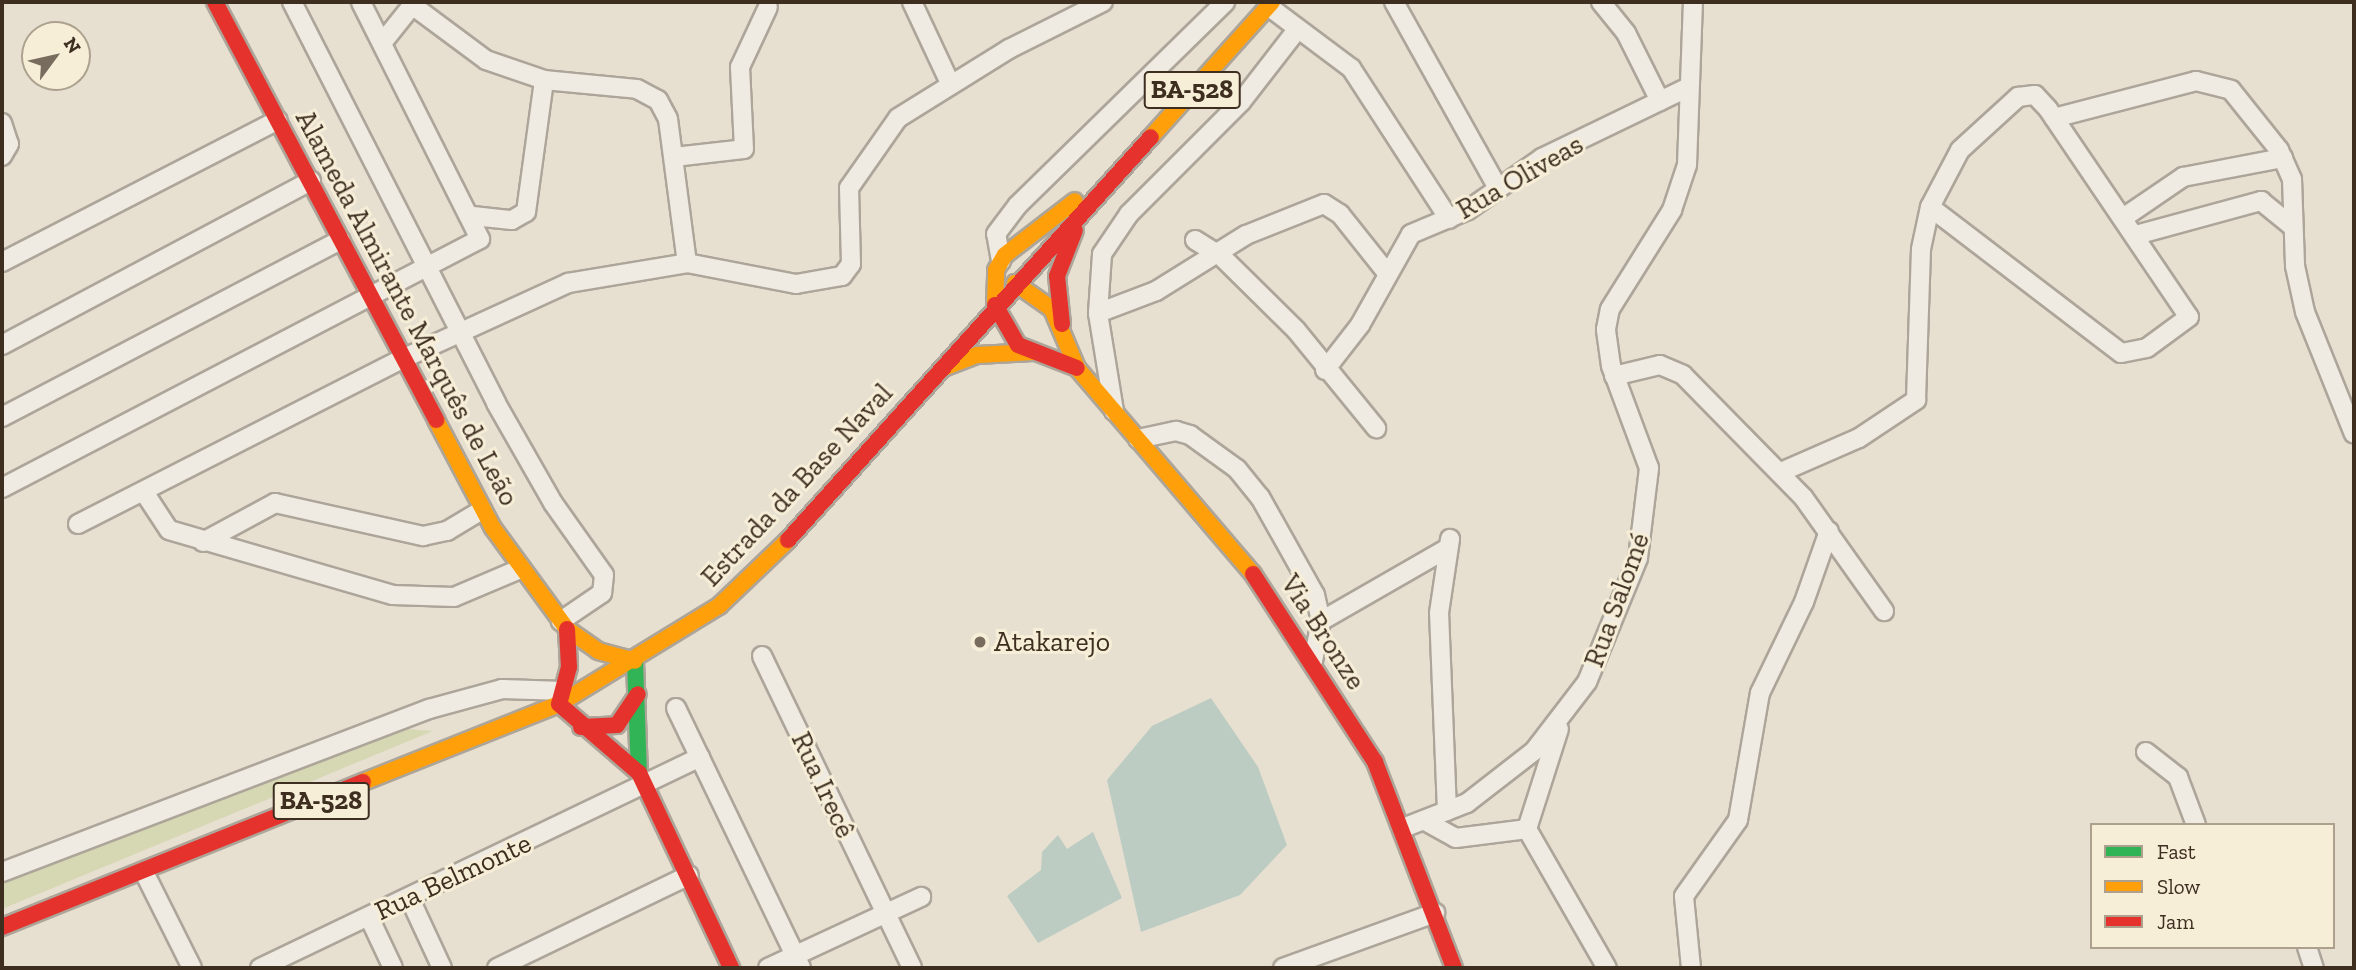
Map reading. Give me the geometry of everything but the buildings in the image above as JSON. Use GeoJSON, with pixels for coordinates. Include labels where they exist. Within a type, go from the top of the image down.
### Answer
{"type":"FeatureCollection","features":[{"type":"Feature","properties":{"kind":"main road","name":"Alameda Almirante Marquês de Leão"},"geometry":{"type":"LineString","coordinates":[[215,2],[482,510],[520,569],[564,625],[598,651],[635,661]]}},
{"type":"Feature","properties":{"kind":"main road","name":"Estrada da Base Naval"},"geometry":{"type":"LineString","coordinates":[[2,928],[144,872],[561,698],[635,661],[752,578],[1111,176],[1270,4]]}},
{"type":"Feature","properties":{"kind":"main road"},"geometry":{"type":"LineString","coordinates":[[995,305],[1001,261],[1023,237],[1111,176]]}},
{"type":"Feature","properties":{"kind":"main road"},"geometry":{"type":"LineString","coordinates":[[1062,324],[1056,290],[1060,260],[1111,176]]}},
{"type":"Feature","properties":{"kind":"main road","name":"Via Bronze"},"geometry":{"type":"LineString","coordinates":[[1015,283],[1047,302],[1062,324],[1077,368],[1250,568],[1313,661],[1375,762],[1403,828],[1454,968]]}},
{"type":"Feature","properties":{"kind":"main road","name":"Via Bronze"},"geometry":{"type":"LineString","coordinates":[[995,305],[1007,334],[1032,352],[1077,368]]}},
{"type":"Feature","properties":{"kind":"main road"},"geometry":{"type":"LineString","coordinates":[[942,368],[977,355],[1032,352]]}},
{"type":"Feature","properties":{"kind":"main road"},"geometry":{"type":"LineString","coordinates":[[564,625],[561,698],[581,727],[642,779],[731,968]]}},
{"type":"Feature","properties":{"kind":"main road"},"geometry":{"type":"LineString","coordinates":[[635,661],[639,690],[642,779]]}},
{"type":"Feature","properties":{"kind":"main road"},"geometry":{"type":"LineString","coordinates":[[581,727],[617,725],[632,711],[639,690]]}},
{"type":"Feature","properties":{"kind":"street"},"geometry":{"type":"LineString","coordinates":[[292,2],[460,333],[553,503],[604,575],[602,593],[564,625]]}},
{"type":"Feature","properties":{"kind":"street"},"geometry":{"type":"LineString","coordinates":[[2,488],[429,269],[480,239],[473,216],[361,2]]}},
{"type":"Feature","properties":{"kind":"street"},"geometry":{"type":"LineString","coordinates":[[912,2],[950,83]]}},
{"type":"Feature","properties":{"kind":"street"},"geometry":{"type":"LineString","coordinates":[[78,524],[401,360],[568,283],[687,263],[796,284],[842,276],[850,264],[847,206],[855,174],[898,118],[950,83],[1103,2]]}},
{"type":"Feature","properties":{"kind":"street"},"geometry":{"type":"LineString","coordinates":[[1001,261],[996,234],[1018,205],[1225,2]]}},
{"type":"Feature","properties":{"kind":"street"},"geometry":{"type":"LineString","coordinates":[[1394,2],[1498,188]]}},
{"type":"Feature","properties":{"kind":"street"},"geometry":{"type":"LineString","coordinates":[[1601,2],[1626,33],[1660,101]]}},
{"type":"Feature","properties":{"kind":"street","name":"Rua Salomé"},"geometry":{"type":"LineString","coordinates":[[1403,828],[1447,811],[1517,766],[1563,716],[1592,670],[1638,558],[1647,514],[1644,444],[1614,376],[1607,346],[1611,309],[1659,236],[1681,187],[1691,136],[1689,86],[1693,2]]}},
{"type":"Feature","properties":{"kind":"street"},"geometry":{"type":"LineString","coordinates":[[382,43],[414,3],[463,48],[544,80],[646,92],[666,112],[687,263]]}},
{"type":"Feature","properties":{"kind":"street"},"geometry":{"type":"LineString","coordinates":[[1270,4],[1296,31],[1351,68],[1450,219]]}},
{"type":"Feature","properties":{"kind":"street"},"geometry":{"type":"LineString","coordinates":[[674,157],[739,151],[746,145],[740,67],[768,7]]}},
{"type":"Feature","properties":{"kind":"street"},"geometry":{"type":"LineString","coordinates":[[1114,411],[1098,313],[1100,264],[1116,229],[1241,102],[1296,31]]}},
{"type":"Feature","properties":{"kind":"street"},"geometry":{"type":"LineString","coordinates":[[473,216],[512,220],[526,212],[544,80]]}},
{"type":"Feature","properties":{"kind":"street"},"geometry":{"type":"LineString","coordinates":[[2054,118],[2213,81],[2231,90],[2283,158],[2292,179],[2291,225],[2305,312],[2354,434]]}},
{"type":"Feature","properties":{"kind":"street","name":"Rua Oliveas"},"geometry":{"type":"LineString","coordinates":[[1325,370],[1360,325],[1411,234],[1450,219],[1542,158],[1689,86]]}},
{"type":"Feature","properties":{"kind":"street"},"geometry":{"type":"LineString","coordinates":[[1781,472],[1871,432],[1916,400],[1921,249],[1930,207],[1960,150],[2002,106],[2029,94],[2054,118],[2136,235],[2189,317],[2129,354],[2100,341],[1930,207]]}},
{"type":"Feature","properties":{"kind":"street"},"geometry":{"type":"LineString","coordinates":[[2,262],[278,120]]}},
{"type":"Feature","properties":{"kind":"street"},"geometry":{"type":"LineString","coordinates":[[2,123],[9,144],[2,156]]}},
{"type":"Feature","properties":{"kind":"street"},"geometry":{"type":"LineString","coordinates":[[2123,218],[2183,177],[2283,158]]}},
{"type":"Feature","properties":{"kind":"street"},"geometry":{"type":"LineString","coordinates":[[2,345],[311,181]]}},
{"type":"Feature","properties":{"kind":"street"},"geometry":{"type":"LineString","coordinates":[[2136,235],[2261,201],[2291,225]]}},
{"type":"Feature","properties":{"kind":"street"},"geometry":{"type":"LineString","coordinates":[[1098,313],[1189,275],[1255,231],[1329,204],[1387,273]]}},
{"type":"Feature","properties":{"kind":"street"},"geometry":{"type":"LineString","coordinates":[[2,417],[341,240]]}},
{"type":"Feature","properties":{"kind":"street"},"geometry":{"type":"LineString","coordinates":[[1195,240],[1221,256],[1296,330],[1325,370],[1376,428]]}},
{"type":"Feature","properties":{"kind":"street"},"geometry":{"type":"LineString","coordinates":[[1614,376],[1661,365],[1676,370],[1781,472],[1829,531],[1884,611]]}},
{"type":"Feature","properties":{"kind":"street"},"geometry":{"type":"LineString","coordinates":[[1138,439],[1183,432],[1237,469],[1280,528],[1315,595],[1321,621],[1313,661]]}},
{"type":"Feature","properties":{"kind":"street"},"geometry":{"type":"LineString","coordinates":[[144,492],[165,527],[203,542],[421,601],[468,594],[520,569]]}},
{"type":"Feature","properties":{"kind":"street"},"geometry":{"type":"LineString","coordinates":[[203,542],[275,503],[423,536],[482,510]]}},
{"type":"Feature","properties":{"kind":"street"},"geometry":{"type":"LineString","coordinates":[[1691,968],[1684,896],[1738,820],[1760,694],[1804,602],[1829,531]]}},
{"type":"Feature","properties":{"kind":"street"},"geometry":{"type":"LineString","coordinates":[[1321,621],[1449,543],[1439,613],[1447,811]]}},
{"type":"Feature","properties":{"kind":"street","name":"Rua Irecê"},"geometry":{"type":"LineString","coordinates":[[762,656],[912,968]]}},
{"type":"Feature","properties":{"kind":"street"},"geometry":{"type":"LineString","coordinates":[[2,872],[429,709],[502,689],[561,698]]}},
{"type":"Feature","properties":{"kind":"street"},"geometry":{"type":"LineString","coordinates":[[676,708],[798,962]]}},
{"type":"Feature","properties":{"kind":"street","name":"Rua Salomé"},"geometry":{"type":"LineString","coordinates":[[1527,829],[1563,716]]}},
{"type":"Feature","properties":{"kind":"street"},"geometry":{"type":"LineString","coordinates":[[2146,752],[2178,777],[2195,823]]}},
{"type":"Feature","properties":{"kind":"street","name":"Rua Belmonte"},"geometry":{"type":"LineString","coordinates":[[260,968],[410,899],[642,779],[700,757]]}},
{"type":"Feature","properties":{"kind":"street"},"geometry":{"type":"LineString","coordinates":[[1425,821],[1456,838],[1527,829],[1607,968]]}},
{"type":"Feature","properties":{"kind":"street"},"geometry":{"type":"LineString","coordinates":[[144,872],[188,967]]}},
{"type":"Feature","properties":{"kind":"street"},"geometry":{"type":"LineString","coordinates":[[497,968],[689,875]]}},
{"type":"Feature","properties":{"kind":"street"},"geometry":{"type":"LineString","coordinates":[[768,968],[798,962],[921,897]]}},
{"type":"Feature","properties":{"kind":"street"},"geometry":{"type":"LineString","coordinates":[[410,899],[442,968]]}},
{"type":"Feature","properties":{"kind":"street"},"geometry":{"type":"LineString","coordinates":[[1283,968],[1435,913]]}},
{"type":"Feature","properties":{"kind":"street"},"geometry":{"type":"LineString","coordinates":[[369,917],[393,968]]}},
{"type":"Feature","properties":{"kind":"street"},"geometry":{"type":"LineString","coordinates":[[2308,949],[2315,968]]}},
{"type":"Feature","properties":{"kind":"green space"},"geometry":{"type":"Polygon","coordinates":[[[381,727],[433,731],[2,909],[2,876],[122,836],[381,727]]]}},
{"type":"Feature","properties":{"kind":"shaded area"},"geometry":{"type":"Polygon","coordinates":[[[1211,698],[1258,767],[1287,845],[1240,895],[1141,932],[1107,780],[1152,726],[1211,698]]]}},
{"type":"Feature","properties":{"kind":"shaded area"},"geometry":{"type":"Polygon","coordinates":[[[1093,832],[1122,898],[1038,943],[1007,896],[1041,870],[1042,852],[1058,835],[1067,849],[1093,832]]]}},
{"type":"Feature","properties":{"kind":"traffic: fast"},"geometry":{"type":"LineString","coordinates":[[635,661],[639,773]]}},
{"type":"Feature","properties":{"kind":"traffic: slow"},"geometry":{"type":"LineString","coordinates":[[1151,137],[1272,2]]}},
{"type":"Feature","properties":{"kind":"traffic: slow"},"geometry":{"type":"LineString","coordinates":[[995,305],[996,270],[1005,255],[1075,201]]}},
{"type":"Feature","properties":{"kind":"traffic: slow"},"geometry":{"type":"LineString","coordinates":[[1015,283],[1052,309],[1077,368],[1253,574]]}},
{"type":"Feature","properties":{"kind":"traffic: slow"},"geometry":{"type":"LineString","coordinates":[[943,368],[977,355],[1033,352]]}},
{"type":"Feature","properties":{"kind":"traffic: slow"},"geometry":{"type":"LineString","coordinates":[[436,420],[493,528],[567,629],[598,651],[635,661]]}},
{"type":"Feature","properties":{"kind":"traffic: slow"},"geometry":{"type":"LineString","coordinates":[[363,782],[559,704],[719,606],[788,540]]}},
{"type":"Feature","properties":{"kind":"traffic: jam"},"geometry":{"type":"LineString","coordinates":[[215,2],[436,420]]}},
{"type":"Feature","properties":{"kind":"traffic: jam"},"geometry":{"type":"LineString","coordinates":[[788,540],[1151,137]]}},
{"type":"Feature","properties":{"kind":"traffic: jam"},"geometry":{"type":"LineString","coordinates":[[1062,324],[1057,276],[1075,230]]}},
{"type":"Feature","properties":{"kind":"traffic: jam"},"geometry":{"type":"LineString","coordinates":[[995,305],[1018,345],[1077,368]]}},
{"type":"Feature","properties":{"kind":"traffic: jam"},"geometry":{"type":"LineString","coordinates":[[1253,574],[1375,762],[1454,968]]}},
{"type":"Feature","properties":{"kind":"traffic: jam"},"geometry":{"type":"LineString","coordinates":[[567,629],[569,667],[559,704],[639,773],[731,968]]}},
{"type":"Feature","properties":{"kind":"traffic: jam"},"geometry":{"type":"LineString","coordinates":[[581,727],[617,725],[638,694]]}},
{"type":"Feature","properties":{"kind":"traffic: jam"},"geometry":{"type":"LineString","coordinates":[[2,927],[363,782]]}},
{"type":"Feature","properties":{"kind":"place","name":"Atakarejo"},"geometry":{"type":"Point","coordinates":[980,642]}}]}
